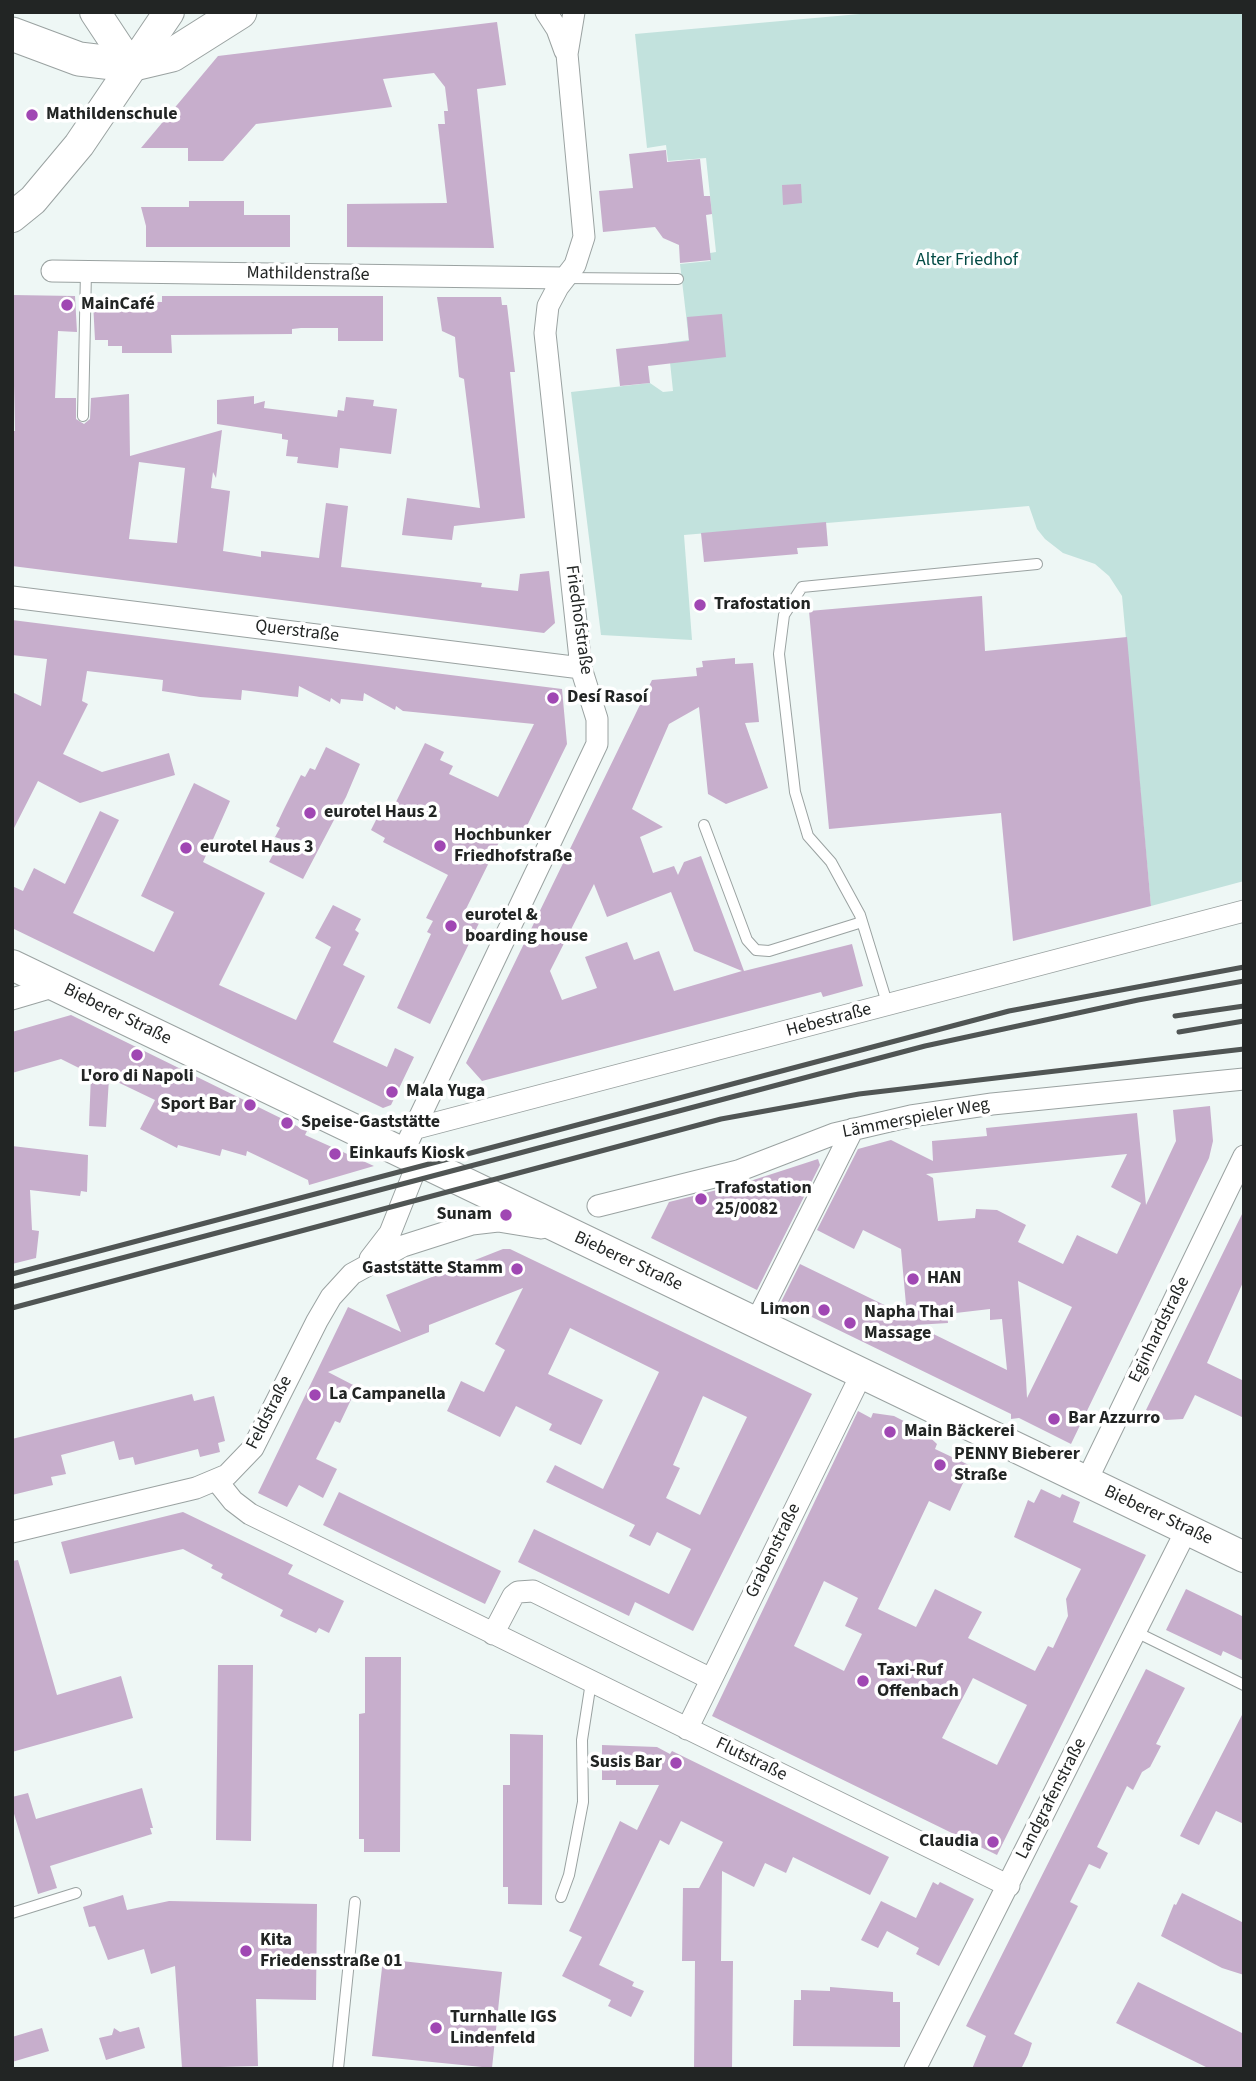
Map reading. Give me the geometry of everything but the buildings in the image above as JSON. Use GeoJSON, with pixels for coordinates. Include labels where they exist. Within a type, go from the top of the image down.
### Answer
{"type":"FeatureCollection","features":[{"type":"Feature","properties":{"kind":"main road"},"geometry":{"type":"LineString","coordinates":[[12,34],[79,59],[130,65],[172,54],[240,12]]}},
{"type":"Feature","properties":{"kind":"street"},"geometry":{"type":"LineString","coordinates":[[95,12],[130,65]]}},
{"type":"Feature","properties":{"kind":"street"},"geometry":{"type":"LineString","coordinates":[[12,218],[33,200],[67,160],[169,12]]}},
{"type":"Feature","properties":{"kind":"street","name":"Friedhofstraße"},"geometry":{"type":"LineString","coordinates":[[412,1147],[597,744],[597,719],[581,668],[545,333],[548,306],[581,253],[584,237],[566,54],[557,29],[546,12]]}},
{"type":"Feature","properties":{"kind":"street","name":"Friedhofstraße"},"geometry":{"type":"LineString","coordinates":[[566,54],[574,12]]}},
{"type":"Feature","properties":{"kind":"street","name":"Mathildenstraße"},"geometry":{"type":"LineString","coordinates":[[52,271],[565,278]]}},
{"type":"Feature","properties":{"kind":"street","name":"Querstraße"},"geometry":{"type":"LineString","coordinates":[[12,597],[581,668]]}},
{"type":"Feature","properties":{"kind":"street","name":"Hebestraße"},"geometry":{"type":"LineString","coordinates":[[412,1147],[888,1006],[1244,911]]}},
{"type":"Feature","properties":{"kind":"street","name":"Bieberer Straße"},"geometry":{"type":"LineString","coordinates":[[12,965],[412,1147],[572,1235],[1244,1557]]}},
{"type":"Feature","properties":{"kind":"street"},"geometry":{"type":"LineString","coordinates":[[12,999],[56,986]]}},
{"type":"Feature","properties":{"kind":"street","name":"Lämmerspieler Weg"},"geometry":{"type":"LineString","coordinates":[[598,1206],[738,1171],[853,1129],[911,1116],[992,1104],[1244,1079]]}},
{"type":"Feature","properties":{"kind":"street"},"geometry":{"type":"LineString","coordinates":[[755,1322],[853,1129]]}},
{"type":"Feature","properties":{"kind":"street","name":"Feldstraße"},"geometry":{"type":"LineString","coordinates":[[12,1532],[218,1481],[236,1468],[253,1448],[331,1297],[361,1268],[390,1233],[412,1147]]}},
{"type":"Feature","properties":{"kind":"street","name":"Eginhardstraße"},"geometry":{"type":"LineString","coordinates":[[1086,1482],[1239,1180],[1244,1156]]}},
{"type":"Feature","properties":{"kind":"street","name":"Feldstraße"},"geometry":{"type":"LineString","coordinates":[[361,1268],[403,1246],[472,1224],[498,1221],[572,1235]]}},
{"type":"Feature","properties":{"kind":"street","name":"Grabenstraße"},"geometry":{"type":"LineString","coordinates":[[687,1729],[862,1373]]}},
{"type":"Feature","properties":{"kind":"street","name":"Flutstraße"},"geometry":{"type":"LineString","coordinates":[[218,1481],[233,1501],[250,1514],[1009,1886]]}},
{"type":"Feature","properties":{"kind":"street","name":"Landgrafenstraße"},"geometry":{"type":"LineString","coordinates":[[915,2069],[1187,1530]]}},
{"type":"Feature","properties":{"kind":"street"},"geometry":{"type":"LineString","coordinates":[[493,1633],[513,1596],[518,1592],[533,1591],[711,1679]]}},
{"type":"Feature","properties":{"kind":"lane"},"geometry":{"type":"LineString","coordinates":[[83,416],[86,271]]}},
{"type":"Feature","properties":{"kind":"lane"},"geometry":{"type":"LineString","coordinates":[[565,278],[678,279]]}},
{"type":"Feature","properties":{"kind":"lane"},"geometry":{"type":"LineString","coordinates":[[888,1006],[862,922],[831,862],[808,836],[795,792],[779,654],[784,615],[802,587],[1037,564]]}},
{"type":"Feature","properties":{"kind":"lane"},"geometry":{"type":"LineString","coordinates":[[704,825],[747,940],[756,950],[769,951],[862,922]]}},
{"type":"Feature","properties":{"kind":"lane"},"geometry":{"type":"LineString","coordinates":[[1136,1632],[1244,1685]]}},
{"type":"Feature","properties":{"kind":"lane"},"geometry":{"type":"LineString","coordinates":[[561,1897],[569,1875],[583,1802],[582,1740],[591,1682]]}},
{"type":"Feature","properties":{"kind":"lane"},"geometry":{"type":"LineString","coordinates":[[12,1913],[76,1893]]}},
{"type":"Feature","properties":{"kind":"lane"},"geometry":{"type":"LineString","coordinates":[[338,2069],[355,1902]]}},
{"type":"Feature","properties":{"kind":"green space","name":"Alter Friedhof"},"geometry":{"type":"Polygon","coordinates":[[[882,12],[1244,12],[1244,881],[1151,906],[1122,596],[1109,576],[1095,564],[1063,553],[1045,539],[1037,529],[1029,506],[684,535],[692,640],[601,635],[571,392],[650,383],[663,392],[673,391],[668,343],[689,340],[680,264],[710,261],[710,253],[716,252],[706,158],[668,161],[666,145],[647,148],[635,34],[882,12]]]}},
{"type":"Feature","properties":{"kind":"railway"},"geometry":{"type":"LineString","coordinates":[[12,1274],[1009,1011],[1244,967]]}},
{"type":"Feature","properties":{"kind":"railway"},"geometry":{"type":"LineString","coordinates":[[12,1287],[925,1046],[1138,1000],[1244,981]]}},
{"type":"Feature","properties":{"kind":"railway"},"geometry":{"type":"LineString","coordinates":[[1175,1016],[1244,1006]]}},
{"type":"Feature","properties":{"kind":"railway"},"geometry":{"type":"LineString","coordinates":[[1179,1032],[1244,1021]]}},
{"type":"Feature","properties":{"kind":"railway"},"geometry":{"type":"LineString","coordinates":[[12,1308],[721,1119],[859,1094],[1244,1049]]}},
{"type":"Feature","properties":{"kind":"place","name":"Mathildenschule"},"geometry":{"type":"Point","coordinates":[32,115]}},
{"type":"Feature","properties":{"kind":"place","name":"MainCafé"},"geometry":{"type":"Point","coordinates":[67,305]}},
{"type":"Feature","properties":{"kind":"place","name":"Trafostation"},"geometry":{"type":"Point","coordinates":[700,605]}},
{"type":"Feature","properties":{"kind":"place","name":"Desí Rasoí"},"geometry":{"type":"Point","coordinates":[553,698]}},
{"type":"Feature","properties":{"kind":"place","name":"eurotel Haus 2"},"geometry":{"type":"Point","coordinates":[310,813]}},
{"type":"Feature","properties":{"kind":"place","name":"Hochbunker Friedhofstraße"},"geometry":{"type":"Point","coordinates":[440,846]}},
{"type":"Feature","properties":{"kind":"place","name":"eurotel Haus 3"},"geometry":{"type":"Point","coordinates":[186,848]}},
{"type":"Feature","properties":{"kind":"place","name":"eurotel & boarding house"},"geometry":{"type":"Point","coordinates":[451,926]}},
{"type":"Feature","properties":{"kind":"place","name":"L'oro di Napoli"},"geometry":{"type":"Point","coordinates":[137,1055]}},
{"type":"Feature","properties":{"kind":"place","name":"Mala Yuga"},"geometry":{"type":"Point","coordinates":[392,1092]}},
{"type":"Feature","properties":{"kind":"place","name":"Sport Bar"},"geometry":{"type":"Point","coordinates":[250,1105]}},
{"type":"Feature","properties":{"kind":"place","name":"Speise-Gaststätte"},"geometry":{"type":"Point","coordinates":[287,1123]}},
{"type":"Feature","properties":{"kind":"place","name":"Einkaufs Kiosk"},"geometry":{"type":"Point","coordinates":[335,1154]}},
{"type":"Feature","properties":{"kind":"place","name":"Trafostation 25/0082"},"geometry":{"type":"Point","coordinates":[701,1199]}},
{"type":"Feature","properties":{"kind":"place","name":"Sunam"},"geometry":{"type":"Point","coordinates":[506,1215]}},
{"type":"Feature","properties":{"kind":"place","name":"Gaststätte Stamm"},"geometry":{"type":"Point","coordinates":[517,1269]}},
{"type":"Feature","properties":{"kind":"place","name":"HAN"},"geometry":{"type":"Point","coordinates":[913,1279]}},
{"type":"Feature","properties":{"kind":"place","name":"Limon"},"geometry":{"type":"Point","coordinates":[824,1310]}},
{"type":"Feature","properties":{"kind":"place","name":"Napha Thai Massage"},"geometry":{"type":"Point","coordinates":[850,1323]}},
{"type":"Feature","properties":{"kind":"place","name":"La Campanella"},"geometry":{"type":"Point","coordinates":[315,1395]}},
{"type":"Feature","properties":{"kind":"place","name":"Bar Azzurro"},"geometry":{"type":"Point","coordinates":[1054,1419]}},
{"type":"Feature","properties":{"kind":"place","name":"Main Bäckerei"},"geometry":{"type":"Point","coordinates":[890,1432]}},
{"type":"Feature","properties":{"kind":"place","name":"PENNY Bieberer Straße"},"geometry":{"type":"Point","coordinates":[940,1465]}},
{"type":"Feature","properties":{"kind":"place","name":"Taxi-Ruf Offenbach"},"geometry":{"type":"Point","coordinates":[863,1681]}},
{"type":"Feature","properties":{"kind":"place","name":"Susis Bar"},"geometry":{"type":"Point","coordinates":[676,1763]}},
{"type":"Feature","properties":{"kind":"place","name":"Claudia"},"geometry":{"type":"Point","coordinates":[993,1842]}},
{"type":"Feature","properties":{"kind":"place","name":"Kita Friedensstraße 01"},"geometry":{"type":"Point","coordinates":[246,1951]}},
{"type":"Feature","properties":{"kind":"place","name":"Turnhalle IGS Lindenfeld"},"geometry":{"type":"Point","coordinates":[436,2028]}}]}
